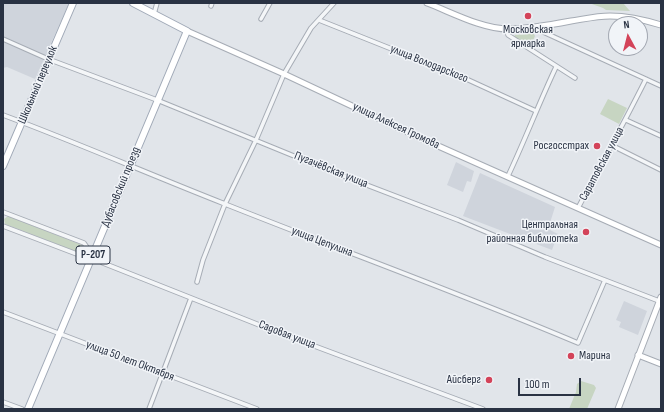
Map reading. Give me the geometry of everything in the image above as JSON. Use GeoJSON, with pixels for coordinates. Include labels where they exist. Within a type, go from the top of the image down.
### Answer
{"type":"FeatureCollection","features":[{"type":"Feature","properties":{"kind":"main road","name":"Школьный переулок"},"geometry":{"type":"LineString","coordinates":[[3,166],[73,3]]}},
{"type":"Feature","properties":{"kind":"main road","name":"улица Алексея Громова"},"geometry":{"type":"LineString","coordinates":[[133,3],[187,31]]}},
{"type":"Feature","properties":{"kind":"main road","name":"Дубасовский проезд"},"geometry":{"type":"LineString","coordinates":[[28,409],[187,31]]}},
{"type":"Feature","properties":{"kind":"street"},"geometry":{"type":"LineString","coordinates":[[154,14],[157,3]]}},
{"type":"Feature","properties":{"kind":"street"},"geometry":{"type":"LineString","coordinates":[[261,19],[270,3]]}},
{"type":"Feature","properties":{"kind":"street"},"geometry":{"type":"LineString","coordinates":[[197,282],[203,260],[225,204],[256,140],[284,74],[312,28],[334,3]]}},
{"type":"Feature","properties":{"kind":"street"},"geometry":{"type":"LineString","coordinates":[[427,3],[484,25],[506,29],[541,27],[595,17],[610,16],[626,17],[661,25]]}},
{"type":"Feature","properties":{"kind":"street","name":"улица Володарского"},"geometry":{"type":"LineString","coordinates":[[319,20],[462,77],[536,111]]}},
{"type":"Feature","properties":{"kind":"street"},"geometry":{"type":"LineString","coordinates":[[541,27],[541,31],[661,86]]}},
{"type":"Feature","properties":{"kind":"street"},"geometry":{"type":"LineString","coordinates":[[506,29],[508,35],[575,78]]}},
{"type":"Feature","properties":{"kind":"street","name":"улица Алексея Громова"},"geometry":{"type":"LineString","coordinates":[[187,31],[661,245]]}},
{"type":"Feature","properties":{"kind":"street","name":"Пугачёвская улица"},"geometry":{"type":"LineString","coordinates":[[3,39],[48,59],[157,100],[338,174],[458,220],[545,257],[660,299]]}},
{"type":"Feature","properties":{"kind":"street"},"geometry":{"type":"LineString","coordinates":[[508,176],[556,67]]}},
{"type":"Feature","properties":{"kind":"street","name":"Саратовская улица"},"geometry":{"type":"LineString","coordinates":[[578,208],[626,120],[646,79]]}},
{"type":"Feature","properties":{"kind":"street","name":"улица Цепулина"},"geometry":{"type":"LineString","coordinates":[[3,115],[578,343],[606,280]]}},
{"type":"Feature","properties":{"kind":"street","name":"Саратовская улица"},"geometry":{"type":"LineString","coordinates":[[626,120],[661,136]]}},
{"type":"Feature","properties":{"kind":"street"},"geometry":{"type":"LineString","coordinates":[[611,145],[661,170]]}},
{"type":"Feature","properties":{"kind":"street","name":"Садовая улица"},"geometry":{"type":"LineString","coordinates":[[3,212],[84,243],[93,256],[103,263],[483,409]]}},
{"type":"Feature","properties":{"kind":"street","name":"Садовая улица"},"geometry":{"type":"LineString","coordinates":[[3,226],[82,256],[93,256]]}},
{"type":"Feature","properties":{"kind":"street"},"geometry":{"type":"LineString","coordinates":[[149,409],[191,298]]}},
{"type":"Feature","properties":{"kind":"street"},"geometry":{"type":"LineString","coordinates":[[618,409],[660,299]]}},
{"type":"Feature","properties":{"kind":"street","name":"улица 50 лет Октября"},"geometry":{"type":"LineString","coordinates":[[3,312],[257,409]]}},
{"type":"Feature","properties":{"kind":"street"},"geometry":{"type":"LineString","coordinates":[[638,356],[661,364]]}},
{"type":"Feature","properties":{"kind":"street"},"geometry":{"type":"LineString","coordinates":[[3,402],[22,409]]}},
{"type":"Feature","properties":{"kind":"shaded area"},"geometry":{"type":"Polygon","coordinates":[[[3,3],[69,3],[35,79],[7,67],[3,68],[3,3]]]}},
{"type":"Feature","properties":{"kind":"shaded area"},"geometry":{"type":"Polygon","coordinates":[[[456,162],[474,171],[471,182],[467,181],[463,192],[447,185],[456,162]]]}},
{"type":"Feature","properties":{"kind":"shaded area"},"geometry":{"type":"Polygon","coordinates":[[[480,173],[555,207],[548,229],[558,234],[552,250],[463,216],[480,173]]]}},
{"type":"Feature","properties":{"kind":"shaded area"},"geometry":{"type":"Polygon","coordinates":[[[624,301],[647,311],[638,335],[619,327],[621,322],[616,320],[624,301]]]}},
{"type":"Feature","properties":{"kind":"green space"},"geometry":{"type":"Polygon","coordinates":[[[589,3],[623,3],[630,11],[606,10],[589,3]]]}},
{"type":"Feature","properties":{"kind":"green space"},"geometry":{"type":"Polygon","coordinates":[[[533,33],[535,36],[530,47],[514,37],[515,35],[533,33]]]}},
{"type":"Feature","properties":{"kind":"green space"},"geometry":{"type":"Polygon","coordinates":[[[608,99],[627,108],[619,124],[600,114],[608,99]]]}},
{"type":"Feature","properties":{"kind":"green space"},"geometry":{"type":"Polygon","coordinates":[[[8,216],[82,245],[84,249],[80,253],[5,224],[4,219],[8,216]]]}},
{"type":"Feature","properties":{"kind":"green space"},"geometry":{"type":"Polygon","coordinates":[[[581,381],[594,385],[596,388],[587,409],[569,409],[576,392],[577,384],[581,381]]]}},
{"type":"Feature","properties":{"kind":"place","name":"Московская ярмарка"},"geometry":{"type":"Point","coordinates":[528,16]}},
{"type":"Feature","properties":{"kind":"place","name":"Росгосстрах"},"geometry":{"type":"Point","coordinates":[597,146]}},
{"type":"Feature","properties":{"kind":"place","name":"Центральная районная библиотека"},"geometry":{"type":"Point","coordinates":[586,232]}},
{"type":"Feature","properties":{"kind":"place","name":"Марина"},"geometry":{"type":"Point","coordinates":[571,356]}},
{"type":"Feature","properties":{"kind":"place","name":"Айсберг"},"geometry":{"type":"Point","coordinates":[489,380]}}]}
